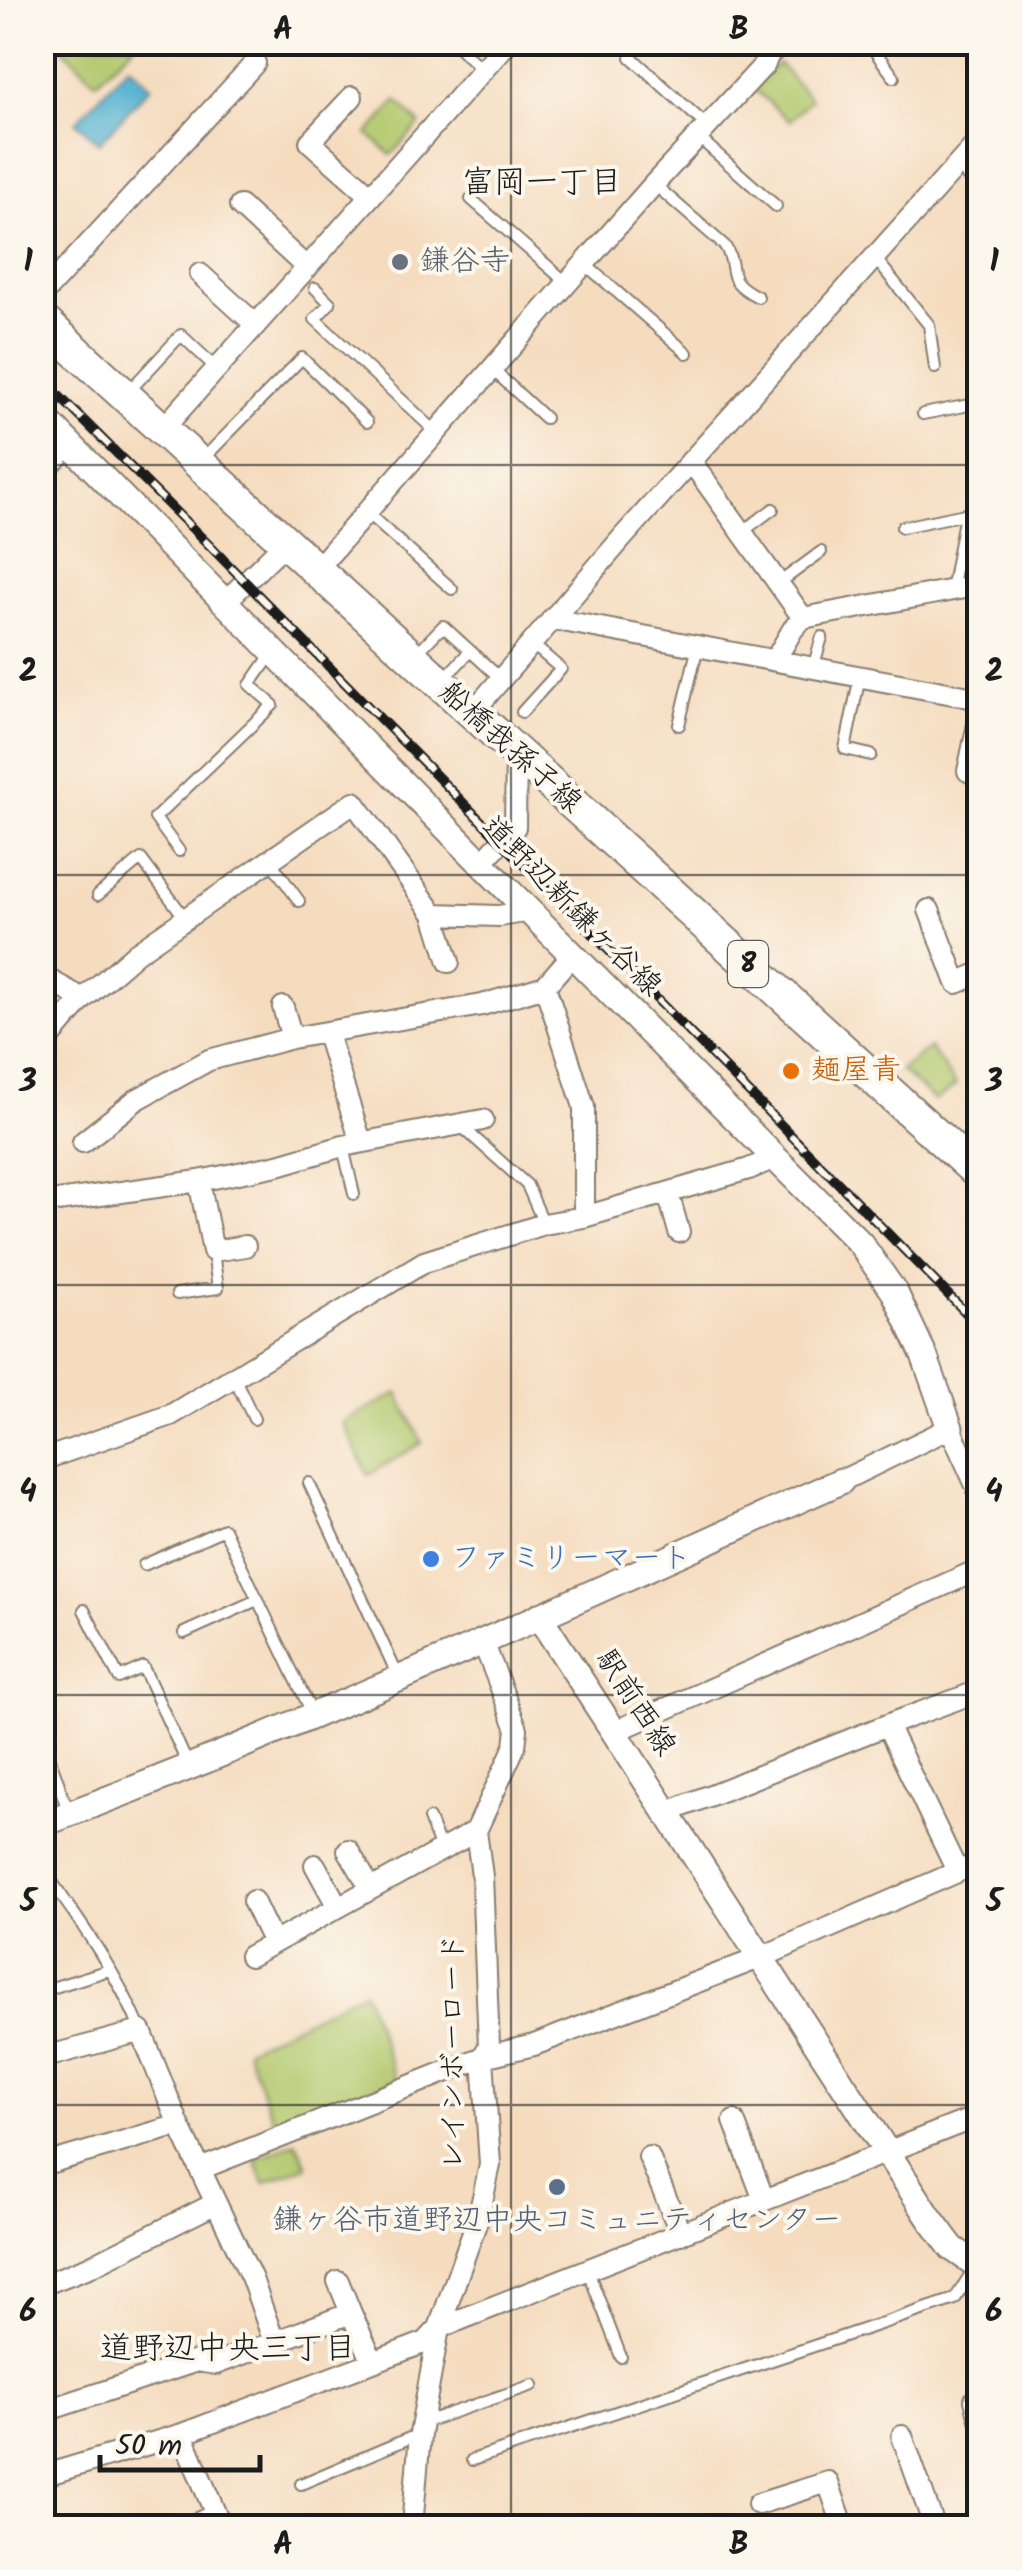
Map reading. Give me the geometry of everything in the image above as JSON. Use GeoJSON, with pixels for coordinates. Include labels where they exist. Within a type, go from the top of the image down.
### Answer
{"type":"FeatureCollection","features":[{"type":"Feature","properties":{"kind":"main road","name":"船橋我孫子線"},"geometry":{"type":"LineString","coordinates":[[42,320],[980,1175]]}},
{"type":"Feature","properties":{"kind":"street"},"geometry":{"type":"LineString","coordinates":[[162,430],[256,326],[308,279],[371,196],[508,42]]}},
{"type":"Feature","properties":{"kind":"street"},"geometry":{"type":"LineString","coordinates":[[315,571],[654,184],[765,64],[780,42]]}},
{"type":"Feature","properties":{"kind":"street"},"geometry":{"type":"LineString","coordinates":[[42,296],[255,63]]}},
{"type":"Feature","properties":{"kind":"street"},"geometry":{"type":"LineString","coordinates":[[352,97],[310,142],[371,196]]}},
{"type":"Feature","properties":{"kind":"street"},"geometry":{"type":"LineString","coordinates":[[472,713],[691,461],[980,140]]}},
{"type":"Feature","properties":{"kind":"street"},"geometry":{"type":"LineString","coordinates":[[240,206],[308,279]]}},
{"type":"Feature","properties":{"kind":"street"},"geometry":{"type":"LineString","coordinates":[[200,274],[256,326]]}},
{"type":"Feature","properties":{"kind":"street","name":"道野辺新鎌ヶ谷線"},"geometry":{"type":"LineString","coordinates":[[42,416],[860,1243],[895,1293],[980,1494]]}},
{"type":"Feature","properties":{"kind":"street"},"geometry":{"type":"LineString","coordinates":[[691,461],[803,618]]}},
{"type":"Feature","properties":{"kind":"street"},"geometry":{"type":"LineString","coordinates":[[226,602],[285,544]]}},
{"type":"Feature","properties":{"kind":"street"},"geometry":{"type":"LineString","coordinates":[[775,660],[803,618],[980,585]]}},
{"type":"Feature","properties":{"kind":"street"},"geometry":{"type":"LineString","coordinates":[[552,619],[980,699]]}},
{"type":"Feature","properties":{"kind":"street"},"geometry":{"type":"LineString","coordinates":[[980,715],[968,771],[980,775]]}},
{"type":"Feature","properties":{"kind":"street"},"geometry":{"type":"LineString","coordinates":[[481,863],[515,827],[516,754]]}},
{"type":"Feature","properties":{"kind":"street"},"geometry":{"type":"LineString","coordinates":[[42,1046],[83,999],[136,953],[354,802],[434,914],[448,962]]}},
{"type":"Feature","properties":{"kind":"street"},"geometry":{"type":"LineString","coordinates":[[929,910],[956,983],[980,974]]}},
{"type":"Feature","properties":{"kind":"street"},"geometry":{"type":"LineString","coordinates":[[434,914],[500,916],[531,911]]}},
{"type":"Feature","properties":{"kind":"street"},"geometry":{"type":"LineString","coordinates":[[83,1142],[136,1100],[209,1060],[292,1038],[482,1005],[545,986],[572,954]]}},
{"type":"Feature","properties":{"kind":"street"},"geometry":{"type":"LineString","coordinates":[[42,976],[83,999]]}},
{"type":"Feature","properties":{"kind":"street"},"geometry":{"type":"LineString","coordinates":[[545,986],[584,1107],[584,1217]]}},
{"type":"Feature","properties":{"kind":"street"},"geometry":{"type":"LineString","coordinates":[[283,1007],[292,1038]]}},
{"type":"Feature","properties":{"kind":"street"},"geometry":{"type":"LineString","coordinates":[[327,1034],[352,1144]]}},
{"type":"Feature","properties":{"kind":"street"},"geometry":{"type":"LineString","coordinates":[[58,1201],[199,1181],[278,1165],[352,1144],[483,1120]]}},
{"type":"Feature","properties":{"kind":"street"},"geometry":{"type":"LineString","coordinates":[[42,1460],[172,1415],[424,1262],[544,1224],[584,1217],[749,1170],[777,1157]]}},
{"type":"Feature","properties":{"kind":"street"},"geometry":{"type":"LineString","coordinates":[[199,1181],[213,1251],[245,1246]]}},
{"type":"Feature","properties":{"kind":"street"},"geometry":{"type":"LineString","coordinates":[[668,1193],[680,1232]]}},
{"type":"Feature","properties":{"kind":"street"},"geometry":{"type":"LineString","coordinates":[[42,1824],[314,1716],[950,1428]]}},
{"type":"Feature","properties":{"kind":"street"},"geometry":{"type":"LineString","coordinates":[[616,1731],[980,1569]]}},
{"type":"Feature","properties":{"kind":"street","name":"駅前西線"},"geometry":{"type":"LineString","coordinates":[[539,1616],[887,2152],[952,2248],[977,2267]]}},
{"type":"Feature","properties":{"kind":"street"},"geometry":{"type":"LineString","coordinates":[[250,1956],[476,1831],[515,1746],[517,1728],[483,1642]]}},
{"type":"Feature","properties":{"kind":"street"},"geometry":{"type":"LineString","coordinates":[[668,1812],[971,1694],[980,1707]]}},
{"type":"Feature","properties":{"kind":"street"},"geometry":{"type":"LineString","coordinates":[[888,1725],[957,1870]]}},
{"type":"Feature","properties":{"kind":"street","name":"レインボーロード"},"geometry":{"type":"LineString","coordinates":[[412,2528],[420,2428],[439,2328],[479,2214],[490,2165],[483,2058],[488,2046],[488,2013],[482,1876],[476,1831]]}},
{"type":"Feature","properties":{"kind":"street"},"geometry":{"type":"LineString","coordinates":[[348,1850],[371,1889]]}},
{"type":"Feature","properties":{"kind":"street"},"geometry":{"type":"LineString","coordinates":[[200,2169],[483,2058],[534,2044],[762,1956],[980,1862]]}},
{"type":"Feature","properties":{"kind":"street"},"geometry":{"type":"LineString","coordinates":[[315,1865],[338,1907]]}},
{"type":"Feature","properties":{"kind":"street"},"geometry":{"type":"LineString","coordinates":[[253,1901],[274,1943]]}},
{"type":"Feature","properties":{"kind":"street"},"geometry":{"type":"LineString","coordinates":[[42,2058],[141,2032],[178,2125],[252,2279],[274,2342]]}},
{"type":"Feature","properties":{"kind":"street"},"geometry":{"type":"LineString","coordinates":[[42,2476],[182,2434],[426,2342],[439,2328],[966,2121],[980,2120]]}},
{"type":"Feature","properties":{"kind":"street"},"geometry":{"type":"LineString","coordinates":[[734,2121],[764,2200]]}},
{"type":"Feature","properties":{"kind":"street"},"geometry":{"type":"LineString","coordinates":[[42,2164],[178,2125]]}},
{"type":"Feature","properties":{"kind":"street"},"geometry":{"type":"LineString","coordinates":[[649,2158],[681,2234]]}},
{"type":"Feature","properties":{"kind":"street"},"geometry":{"type":"LineString","coordinates":[[42,2285],[89,2267],[216,2204]]}},
{"type":"Feature","properties":{"kind":"street"},"geometry":{"type":"LineString","coordinates":[[338,2281],[373,2362]]}},
{"type":"Feature","properties":{"kind":"street"},"geometry":{"type":"LineString","coordinates":[[42,2412],[197,2361],[216,2364],[351,2314]]}},
{"type":"Feature","properties":{"kind":"street"},"geometry":{"type":"LineString","coordinates":[[182,2434],[216,2515],[186,2528]]}},
{"type":"Feature","properties":{"kind":"street"},"geometry":{"type":"LineString","coordinates":[[902,2436],[935,2528]]}},
{"type":"Feature","properties":{"kind":"street"},"geometry":{"type":"LineString","coordinates":[[758,2504],[828,2482],[844,2528]]}},
{"type":"Feature","properties":{"kind":"street"},"geometry":{"type":"LineString","coordinates":[[970,2528],[980,2524]]}},
{"type":"Feature","properties":{"kind":"lane"},"geometry":{"type":"LineString","coordinates":[[454,42],[483,71]]}},
{"type":"Feature","properties":{"kind":"lane"},"geometry":{"type":"LineString","coordinates":[[868,42],[894,77]]}},
{"type":"Feature","properties":{"kind":"lane"},"geometry":{"type":"LineString","coordinates":[[631,57],[776,206]]}},
{"type":"Feature","properties":{"kind":"lane"},"geometry":{"type":"LineString","coordinates":[[957,165],[980,192]]}},
{"type":"Feature","properties":{"kind":"lane"},"geometry":{"type":"LineString","coordinates":[[654,184],[725,246],[731,255],[729,269],[735,281],[758,297]]}},
{"type":"Feature","properties":{"kind":"lane"},"geometry":{"type":"LineString","coordinates":[[471,200],[568,284]]}},
{"type":"Feature","properties":{"kind":"lane"},"geometry":{"type":"LineString","coordinates":[[874,257],[929,325],[934,368]]}},
{"type":"Feature","properties":{"kind":"lane"},"geometry":{"type":"LineString","coordinates":[[586,265],[687,353]]}},
{"type":"Feature","properties":{"kind":"lane"},"geometry":{"type":"LineString","coordinates":[[308,279],[330,303],[315,319],[436,432]]}},
{"type":"Feature","properties":{"kind":"lane"},"geometry":{"type":"LineString","coordinates":[[125,396],[182,335],[217,369]]}},
{"type":"Feature","properties":{"kind":"lane"},"geometry":{"type":"LineString","coordinates":[[198,463],[302,358],[368,422]]}},
{"type":"Feature","properties":{"kind":"lane"},"geometry":{"type":"LineString","coordinates":[[492,369],[545,418]]}},
{"type":"Feature","properties":{"kind":"lane"},"geometry":{"type":"LineString","coordinates":[[923,414],[980,403]]}},
{"type":"Feature","properties":{"kind":"lane"},"geometry":{"type":"LineString","coordinates":[[42,480],[74,448]]}},
{"type":"Feature","properties":{"kind":"lane"},"geometry":{"type":"LineString","coordinates":[[742,532],[773,508]]}},
{"type":"Feature","properties":{"kind":"lane"},"geometry":{"type":"LineString","coordinates":[[366,512],[452,588]]}},
{"type":"Feature","properties":{"kind":"lane"},"geometry":{"type":"LineString","coordinates":[[902,527],[965,514],[951,590]]}},
{"type":"Feature","properties":{"kind":"lane"},"geometry":{"type":"LineString","coordinates":[[778,583],[821,552]]}},
{"type":"Feature","properties":{"kind":"lane"},"geometry":{"type":"LineString","coordinates":[[412,659],[443,626],[500,679]]}},
{"type":"Feature","properties":{"kind":"lane"},"geometry":{"type":"LineString","coordinates":[[813,668],[822,637]]}},
{"type":"Feature","properties":{"kind":"lane"},"geometry":{"type":"LineString","coordinates":[[522,712],[561,669],[532,643]]}},
{"type":"Feature","properties":{"kind":"lane"},"geometry":{"type":"LineString","coordinates":[[679,725],[698,646]]}},
{"type":"Feature","properties":{"kind":"lane"},"geometry":{"type":"LineString","coordinates":[[440,683],[470,650]]}},
{"type":"Feature","properties":{"kind":"lane"},"geometry":{"type":"LineString","coordinates":[[180,850],[155,818],[274,706],[250,685],[274,652]]}},
{"type":"Feature","properties":{"kind":"lane"},"geometry":{"type":"LineString","coordinates":[[860,676],[844,748],[871,755]]}},
{"type":"Feature","properties":{"kind":"lane"},"geometry":{"type":"LineString","coordinates":[[98,895],[141,859],[186,919]]}},
{"type":"Feature","properties":{"kind":"lane"},"geometry":{"type":"LineString","coordinates":[[271,862],[299,902]]}},
{"type":"Feature","properties":{"kind":"lane"},"geometry":{"type":"LineString","coordinates":[[460,1124],[528,1185],[544,1224]]}},
{"type":"Feature","properties":{"kind":"lane"},"geometry":{"type":"LineString","coordinates":[[352,1144],[354,1194]]}},
{"type":"Feature","properties":{"kind":"lane"},"geometry":{"type":"LineString","coordinates":[[177,1294],[218,1288],[213,1251]]}},
{"type":"Feature","properties":{"kind":"lane"},"geometry":{"type":"LineString","coordinates":[[235,1380],[254,1419]]}},
{"type":"Feature","properties":{"kind":"lane"},"geometry":{"type":"LineString","coordinates":[[310,1483],[398,1678]]}},
{"type":"Feature","properties":{"kind":"lane"},"geometry":{"type":"LineString","coordinates":[[144,1565],[224,1529],[314,1716]]}},
{"type":"Feature","properties":{"kind":"lane"},"geometry":{"type":"LineString","coordinates":[[184,1634],[257,1600]]}},
{"type":"Feature","properties":{"kind":"lane"},"geometry":{"type":"LineString","coordinates":[[84,1610],[119,1678],[143,1667],[189,1768]]}},
{"type":"Feature","properties":{"kind":"lane"},"geometry":{"type":"LineString","coordinates":[[42,1737],[69,1814]]}},
{"type":"Feature","properties":{"kind":"lane"},"geometry":{"type":"LineString","coordinates":[[429,1819],[442,1850]]}},
{"type":"Feature","properties":{"kind":"lane"},"geometry":{"type":"LineString","coordinates":[[42,1868],[110,1970],[141,2032]]}},
{"type":"Feature","properties":{"kind":"lane"},"geometry":{"type":"LineString","coordinates":[[42,1991],[110,1970]]}},
{"type":"Feature","properties":{"kind":"lane"},"geometry":{"type":"LineString","coordinates":[[472,2460],[954,2299],[977,2267]]}},
{"type":"Feature","properties":{"kind":"lane"},"geometry":{"type":"LineString","coordinates":[[588,2271],[621,2358]]}},
{"type":"Feature","properties":{"kind":"lane"},"geometry":{"type":"LineString","coordinates":[[301,2484],[420,2428],[533,2385]]}},
{"type":"Feature","properties":{"kind":"green space"},"geometry":{"type":"Polygon","coordinates":[[[57,43],[136,43],[96,82],[57,43]]]}},
{"type":"Feature","properties":{"kind":"green space"},"geometry":{"type":"Polygon","coordinates":[[[778,63],[811,99],[789,121],[753,88],[778,63]]]}},
{"type":"Feature","properties":{"kind":"green space"},"geometry":{"type":"Polygon","coordinates":[[[397,101],[420,124],[391,155],[368,134],[397,101]]]}},
{"type":"Feature","properties":{"kind":"green space"},"geometry":{"type":"Polygon","coordinates":[[[930,1048],[956,1085],[935,1101],[900,1070],[930,1048]]]}},
{"type":"Feature","properties":{"kind":"green space"},"geometry":{"type":"Polygon","coordinates":[[[398,1393],[422,1443],[368,1475],[343,1422],[398,1393]]]}},
{"type":"Feature","properties":{"kind":"green space"},"geometry":{"type":"Polygon","coordinates":[[[364,1991],[396,2080],[277,2129],[246,2049],[364,1991]]]}},
{"type":"Feature","properties":{"kind":"green space"},"geometry":{"type":"Polygon","coordinates":[[[296,2142],[307,2166],[264,2183],[255,2159],[296,2142]]]}},
{"type":"Feature","properties":{"kind":"water"},"geometry":{"type":"Polygon","coordinates":[[[129,65],[151,86],[99,143],[76,122],[129,65]]]}},
{"type":"Feature","properties":{"kind":"railway"},"geometry":{"type":"LineString","coordinates":[[42,379],[980,1327]]}},
{"type":"Feature","properties":{"kind":"place","name":"鎌谷寺"},"geometry":{"type":"Point","coordinates":[400,262]}},
{"type":"Feature","properties":{"kind":"place","name":"麺屋青"},"geometry":{"type":"Point","coordinates":[791,1071]}},
{"type":"Feature","properties":{"kind":"place","name":"ファミリーマート"},"geometry":{"type":"Point","coordinates":[431,1559]}},
{"type":"Feature","properties":{"kind":"place","name":"鎌ヶ谷市道野辺中央コミュニティセンター"},"geometry":{"type":"Point","coordinates":[557,2187]}},
{"type":"Feature","properties":{"kind":"district","name":"富岡一丁目"},"geometry":{"type":"Point","coordinates":[542,183]}},
{"type":"Feature","properties":{"kind":"district","name":"道野辺中央三丁目"},"geometry":{"type":"Point","coordinates":[228,2349]}}]}
